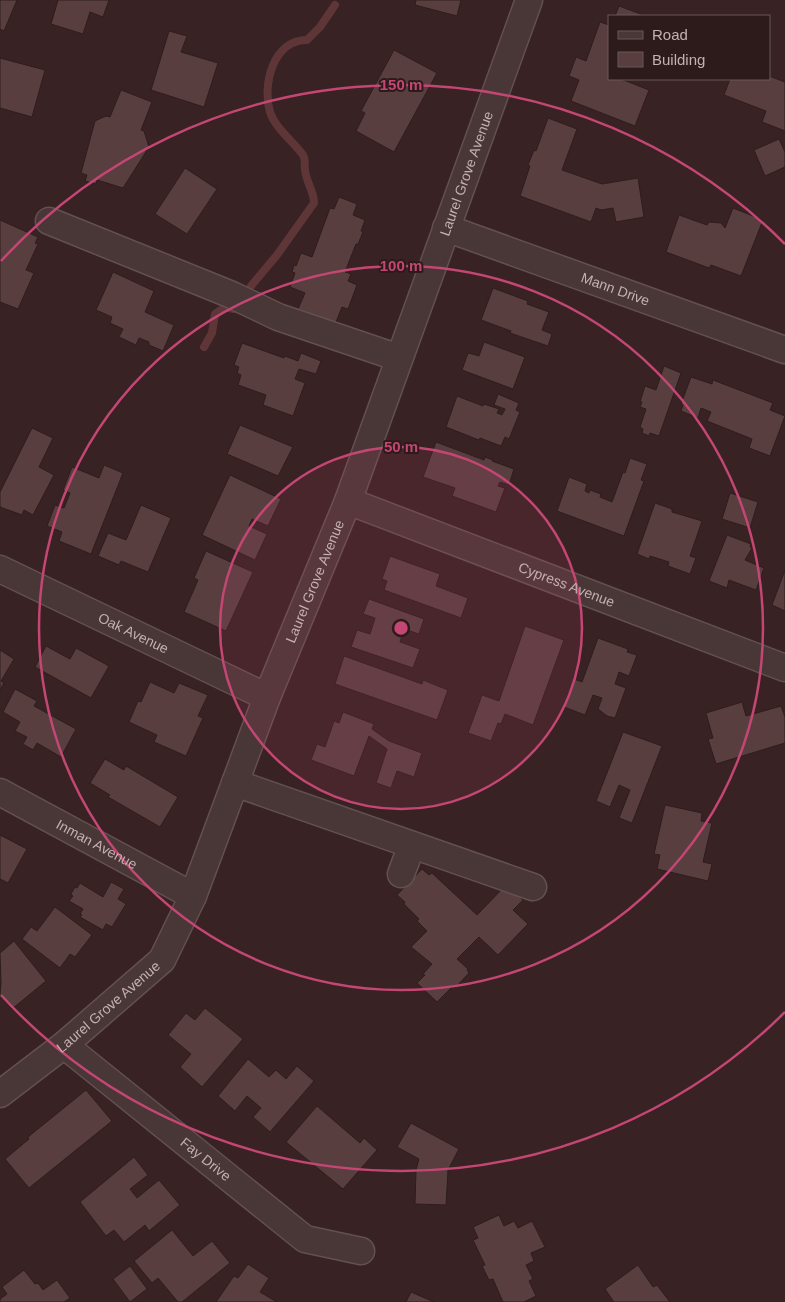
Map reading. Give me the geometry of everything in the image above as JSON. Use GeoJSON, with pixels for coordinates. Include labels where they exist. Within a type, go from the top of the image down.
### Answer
{"type":"FeatureCollection","features":[{"type":"Feature","properties":{"kind":"street","name":"Laurel Grove Avenue"},"geometry":{"type":"LineString","coordinates":[[0,1094],[64,1045],[162,960],[193,896],[267,697],[348,500],[529,0]]}},
{"type":"Feature","properties":{"kind":"street"},"geometry":{"type":"LineString","coordinates":[[49,221],[232,296],[278,317],[399,358]]}},
{"type":"Feature","properties":{"kind":"street","name":"Mann Drive"},"geometry":{"type":"LineString","coordinates":[[446,228],[785,350]]}},
{"type":"Feature","properties":{"kind":"street","name":"Cypress Avenue"},"geometry":{"type":"LineString","coordinates":[[348,500],[785,668]]}},
{"type":"Feature","properties":{"kind":"street","name":"Oak Avenue"},"geometry":{"type":"LineString","coordinates":[[0,569],[267,697]]}},
{"type":"Feature","properties":{"kind":"street"},"geometry":{"type":"LineString","coordinates":[[235,783],[533,887]]}},
{"type":"Feature","properties":{"kind":"street","name":"Inman Avenue"},"geometry":{"type":"LineString","coordinates":[[0,792],[193,896]]}},
{"type":"Feature","properties":{"kind":"street"},"geometry":{"type":"LineString","coordinates":[[401,874],[412,844]]}},
{"type":"Feature","properties":{"kind":"street","name":"Fay Drive"},"geometry":{"type":"LineString","coordinates":[[64,1045],[305,1239],[361,1251]]}},
{"type":"Feature","properties":{"kind":"building"},"geometry":{"type":"Polygon","coordinates":[[[0,0],[17,0],[4,31],[0,29],[0,0]]]}},
{"type":"Feature","properties":{"kind":"building"},"geometry":{"type":"Polygon","coordinates":[[[58,0],[109,0],[103,17],[90,12],[83,34],[51,24],[58,0]]]}},
{"type":"Feature","properties":{"kind":"building"},"geometry":{"type":"Polygon","coordinates":[[[416,0],[461,0],[457,16],[415,5],[416,0]]]}},
{"type":"Feature","properties":{"kind":"building"},"geometry":{"type":"Polygon","coordinates":[[[619,6],[643,15],[615,15],[619,6]]]}},
{"type":"Feature","properties":{"kind":"building"},"geometry":{"type":"Polygon","coordinates":[[[600,22],[608,25],[608,80],[624,80],[649,90],[635,126],[571,101],[579,80],[569,76],[576,57],[586,61],[600,22]]]}},
{"type":"Feature","properties":{"kind":"building"},"geometry":{"type":"Polygon","coordinates":[[[169,31],[187,36],[181,52],[218,63],[204,107],[151,90],[169,31]]]}},
{"type":"Feature","properties":{"kind":"building"},"geometry":{"type":"Polygon","coordinates":[[[394,50],[437,73],[394,152],[356,131],[365,113],[361,111],[394,50]]]}},
{"type":"Feature","properties":{"kind":"building"},"geometry":{"type":"Polygon","coordinates":[[[0,58],[45,70],[32,117],[0,108],[0,58]]]}},
{"type":"Feature","properties":{"kind":"building"},"geometry":{"type":"Polygon","coordinates":[[[770,76],[785,82],[785,131],[762,122],[766,111],[724,95],[730,80],[770,80],[770,76]]]}},
{"type":"Feature","properties":{"kind":"building"},"geometry":{"type":"Polygon","coordinates":[[[121,90],[152,102],[141,130],[144,131],[149,147],[123,188],[97,180],[96,184],[85,181],[87,175],[81,173],[95,121],[106,116],[110,117],[121,90]]]}},
{"type":"Feature","properties":{"kind":"building"},"geometry":{"type":"Polygon","coordinates":[[[548,118],[577,129],[562,170],[602,184],[638,178],[644,217],[616,222],[613,208],[601,210],[596,208],[591,222],[520,196],[530,166],[528,165],[534,150],[536,151],[548,118]]]}},
{"type":"Feature","properties":{"kind":"building"},"geometry":{"type":"Polygon","coordinates":[[[779,139],[785,152],[785,167],[765,176],[754,150],[779,139]]]}},
{"type":"Feature","properties":{"kind":"building"},"geometry":{"type":"Polygon","coordinates":[[[185,168],[217,189],[187,234],[155,214],[185,168]]]}},
{"type":"Feature","properties":{"kind":"building"},"geometry":{"type":"Polygon","coordinates":[[[339,197],[357,204],[353,215],[365,220],[361,231],[363,232],[345,272],[351,274],[348,281],[357,285],[348,309],[342,307],[334,327],[307,316],[309,313],[298,309],[305,293],[290,287],[295,273],[292,272],[294,265],[296,266],[301,253],[312,257],[330,208],[334,209],[339,197]]]}},
{"type":"Feature","properties":{"kind":"building"},"geometry":{"type":"Polygon","coordinates":[[[733,208],[763,220],[741,276],[711,265],[709,268],[666,252],[679,215],[707,225],[709,222],[721,223],[725,228],[733,208]]]}},
{"type":"Feature","properties":{"kind":"building"},"geometry":{"type":"Polygon","coordinates":[[[0,220],[38,237],[35,243],[38,244],[26,270],[34,273],[18,309],[0,302],[0,220]]]}},
{"type":"Feature","properties":{"kind":"building"},"geometry":{"type":"Polygon","coordinates":[[[113,272],[154,291],[145,312],[174,325],[163,351],[139,338],[136,345],[119,337],[123,329],[110,323],[112,317],[96,310],[113,272]]]}},
{"type":"Feature","properties":{"kind":"building"},"geometry":{"type":"Polygon","coordinates":[[[493,288],[528,301],[527,304],[549,312],[542,330],[552,334],[548,346],[510,333],[511,331],[481,320],[493,288]]]}},
{"type":"Feature","properties":{"kind":"building"},"geometry":{"type":"Polygon","coordinates":[[[484,342],[525,357],[513,389],[462,370],[468,353],[479,356],[484,342]]]}},
{"type":"Feature","properties":{"kind":"building"},"geometry":{"type":"Polygon","coordinates":[[[242,343],[284,358],[285,356],[298,361],[301,353],[321,361],[316,374],[299,369],[295,379],[305,383],[293,416],[263,405],[266,395],[238,385],[241,375],[237,373],[239,367],[234,365],[242,343]]]}},
{"type":"Feature","properties":{"kind":"building"},"geometry":{"type":"Polygon","coordinates":[[[664,366],[681,373],[659,436],[650,433],[649,436],[642,433],[643,429],[640,427],[646,409],[640,407],[642,402],[640,402],[645,386],[656,390],[664,366]]]}},
{"type":"Feature","properties":{"kind":"building"},"geometry":{"type":"Polygon","coordinates":[[[691,377],[712,384],[713,380],[773,403],[770,410],[785,416],[770,456],[749,448],[752,439],[707,421],[711,412],[701,408],[698,418],[681,411],[683,405],[681,404],[691,377]]]}},
{"type":"Feature","properties":{"kind":"building"},"geometry":{"type":"Polygon","coordinates":[[[498,394],[519,403],[516,410],[520,412],[509,439],[505,437],[501,446],[480,438],[479,440],[446,427],[457,396],[483,406],[484,404],[499,409],[497,413],[502,415],[505,409],[494,405],[498,394]]]}},
{"type":"Feature","properties":{"kind":"building"},"geometry":{"type":"Polygon","coordinates":[[[240,425],[293,447],[278,476],[227,454],[240,425]]]}},
{"type":"Feature","properties":{"kind":"building"},"geometry":{"type":"Polygon","coordinates":[[[32,428],[53,438],[39,467],[54,475],[33,515],[24,510],[22,515],[0,507],[0,492],[32,428]]]}},
{"type":"Feature","properties":{"kind":"building"},"geometry":{"type":"Polygon","coordinates":[[[436,442],[484,460],[485,457],[514,469],[509,485],[500,482],[498,486],[505,488],[496,512],[452,496],[455,488],[423,477],[436,442]]]}},
{"type":"Feature","properties":{"kind":"building"},"geometry":{"type":"Polygon","coordinates":[[[630,458],[647,464],[641,480],[644,481],[624,536],[557,511],[569,477],[587,484],[585,491],[589,493],[590,490],[601,494],[600,497],[612,502],[630,458]]]}},
{"type":"Feature","properties":{"kind":"building"},"geometry":{"type":"Polygon","coordinates":[[[104,465],[123,473],[91,554],[59,541],[62,532],[47,526],[55,505],[64,508],[70,493],[63,490],[72,467],[99,478],[104,465]]]}},
{"type":"Feature","properties":{"kind":"building"},"geometry":{"type":"Polygon","coordinates":[[[230,475],[281,499],[268,526],[252,519],[249,526],[267,534],[255,560],[202,535],[230,475]]]}},
{"type":"Feature","properties":{"kind":"building"},"geometry":{"type":"Polygon","coordinates":[[[730,493],[758,502],[750,528],[722,519],[730,493]]]}},
{"type":"Feature","properties":{"kind":"building"},"geometry":{"type":"Polygon","coordinates":[[[655,503],[672,509],[672,512],[702,521],[690,556],[696,558],[690,574],[668,566],[669,562],[650,556],[649,559],[637,554],[655,503]]]}},
{"type":"Feature","properties":{"kind":"building"},"geometry":{"type":"Polygon","coordinates":[[[141,505],[171,518],[148,572],[121,561],[119,565],[98,556],[108,533],[126,540],[141,505]]]}},
{"type":"Feature","properties":{"kind":"building"},"geometry":{"type":"Polygon","coordinates":[[[727,535],[751,544],[750,547],[752,548],[745,560],[764,568],[756,590],[729,580],[727,588],[709,581],[727,535]]]}},
{"type":"Feature","properties":{"kind":"building"},"geometry":{"type":"Polygon","coordinates":[[[206,551],[253,572],[226,631],[184,612],[198,580],[194,578],[206,551]]]}},
{"type":"Feature","properties":{"kind":"building"},"geometry":{"type":"Polygon","coordinates":[[[390,556],[440,574],[436,586],[468,598],[461,618],[384,590],[387,581],[382,579],[390,556]]]}},
{"type":"Feature","properties":{"kind":"building"},"geometry":{"type":"Polygon","coordinates":[[[785,570],[785,611],[772,605],[785,570]]]}},
{"type":"Feature","properties":{"kind":"building"},"geometry":{"type":"Polygon","coordinates":[[[369,599],[424,619],[419,634],[404,629],[400,642],[420,649],[413,668],[351,647],[357,630],[370,634],[375,618],[363,614],[369,599]]]}},
{"type":"Feature","properties":{"kind":"building"},"geometry":{"type":"Polygon","coordinates":[[[525,626],[564,640],[533,725],[505,714],[501,724],[498,723],[491,741],[468,733],[482,695],[499,701],[525,626]]]}},
{"type":"Feature","properties":{"kind":"building"},"geometry":{"type":"Polygon","coordinates":[[[598,638],[628,649],[627,652],[637,655],[629,676],[619,672],[615,684],[626,688],[615,718],[607,716],[598,709],[602,698],[593,695],[585,715],[564,707],[574,679],[582,682],[598,638]]]}},
{"type":"Feature","properties":{"kind":"building"},"geometry":{"type":"Polygon","coordinates":[[[46,646],[70,659],[76,648],[109,666],[91,698],[35,667],[46,646]]]}},
{"type":"Feature","properties":{"kind":"building"},"geometry":{"type":"Polygon","coordinates":[[[0,650],[14,659],[1,681],[4,683],[0,690],[0,650]]]}},
{"type":"Feature","properties":{"kind":"building"},"geometry":{"type":"Polygon","coordinates":[[[344,656],[422,684],[423,680],[448,690],[437,720],[335,684],[344,656]]]}},
{"type":"Feature","properties":{"kind":"building"},"geometry":{"type":"Polygon","coordinates":[[[150,682],[174,693],[179,683],[208,695],[198,716],[203,718],[186,756],[154,742],[157,735],[129,722],[138,701],[141,702],[150,682]]]}},
{"type":"Feature","properties":{"kind":"building"},"geometry":{"type":"Polygon","coordinates":[[[15,689],[37,701],[34,706],[76,729],[61,757],[37,743],[33,750],[23,744],[27,737],[15,731],[20,722],[3,712],[15,689]]]}},
{"type":"Feature","properties":{"kind":"building"},"geometry":{"type":"Polygon","coordinates":[[[742,702],[746,716],[781,706],[785,717],[785,743],[716,764],[708,739],[713,738],[706,713],[742,702]]]}},
{"type":"Feature","properties":{"kind":"building"},"geometry":{"type":"Polygon","coordinates":[[[343,712],[374,724],[372,729],[389,741],[422,753],[414,777],[397,771],[391,788],[376,783],[387,749],[369,736],[354,776],[311,760],[317,744],[325,747],[334,721],[339,723],[343,712]]]}},
{"type":"Feature","properties":{"kind":"building"},"geometry":{"type":"Polygon","coordinates":[[[623,732],[662,746],[632,823],[619,818],[630,790],[619,785],[610,807],[596,801],[623,732]]]}},
{"type":"Feature","properties":{"kind":"building"},"geometry":{"type":"Polygon","coordinates":[[[105,759],[124,770],[126,766],[178,797],[160,827],[108,797],[110,795],[90,783],[105,759]]]}},
{"type":"Feature","properties":{"kind":"building"},"geometry":{"type":"Polygon","coordinates":[[[665,805],[702,813],[701,821],[712,823],[703,862],[712,864],[708,881],[657,869],[660,855],[654,854],[665,805]]]}},
{"type":"Feature","properties":{"kind":"building"},"geometry":{"type":"Polygon","coordinates":[[[0,835],[27,849],[8,883],[0,879],[0,835]]]}},
{"type":"Feature","properties":{"kind":"building"},"geometry":{"type":"Polygon","coordinates":[[[422,869],[429,875],[432,873],[477,915],[506,885],[523,900],[513,910],[528,924],[498,955],[479,937],[457,959],[468,969],[469,973],[455,988],[453,986],[437,1002],[417,983],[432,964],[411,947],[427,931],[417,921],[419,919],[404,904],[405,902],[397,895],[422,869]]]}},
{"type":"Feature","properties":{"kind":"building"},"geometry":{"type":"Polygon","coordinates":[[[111,882],[124,889],[118,899],[126,904],[112,927],[106,924],[103,930],[80,917],[83,909],[69,901],[73,896],[71,894],[75,887],[77,888],[80,883],[103,897],[111,882]]]}},
{"type":"Feature","properties":{"kind":"building"},"geometry":{"type":"Polygon","coordinates":[[[55,907],[92,935],[75,957],[70,954],[60,968],[22,939],[31,927],[37,931],[55,907]]]}},
{"type":"Feature","properties":{"kind":"building"},"geometry":{"type":"Polygon","coordinates":[[[14,941],[46,981],[12,1009],[0,995],[0,953],[14,941]]]}},
{"type":"Feature","properties":{"kind":"building"},"geometry":{"type":"Polygon","coordinates":[[[205,1008],[243,1039],[202,1087],[180,1067],[191,1054],[168,1035],[186,1013],[195,1020],[205,1008]]]}},
{"type":"Feature","properties":{"kind":"building"},"geometry":{"type":"Polygon","coordinates":[[[248,1059],[269,1077],[276,1070],[286,1079],[297,1066],[314,1081],[270,1132],[253,1117],[261,1108],[247,1096],[235,1111],[218,1096],[248,1059]]]}},
{"type":"Feature","properties":{"kind":"building"},"geometry":{"type":"Polygon","coordinates":[[[86,1090],[112,1121],[29,1188],[5,1159],[29,1139],[28,1137],[86,1090]]]}},
{"type":"Feature","properties":{"kind":"building"},"geometry":{"type":"Polygon","coordinates":[[[317,1106],[360,1143],[364,1138],[377,1150],[343,1189],[286,1142],[317,1106]]]}},
{"type":"Feature","properties":{"kind":"building"},"geometry":{"type":"Polygon","coordinates":[[[411,1123],[459,1149],[448,1170],[446,1205],[415,1204],[416,1170],[419,1159],[397,1147],[411,1123]]]}},
{"type":"Feature","properties":{"kind":"building"},"geometry":{"type":"Polygon","coordinates":[[[134,1157],[148,1175],[130,1189],[137,1198],[159,1180],[180,1205],[149,1231],[145,1225],[124,1242],[114,1230],[106,1236],[80,1202],[134,1157]]]}},
{"type":"Feature","properties":{"kind":"building"},"geometry":{"type":"Polygon","coordinates":[[[499,1215],[504,1226],[514,1221],[518,1228],[532,1221],[545,1247],[531,1253],[534,1261],[526,1265],[533,1279],[529,1281],[536,1296],[524,1302],[503,1302],[493,1279],[489,1280],[482,1266],[485,1265],[473,1240],[478,1238],[473,1227],[499,1215]]]}},
{"type":"Feature","properties":{"kind":"building"},"geometry":{"type":"Polygon","coordinates":[[[172,1230],[193,1256],[212,1241],[230,1263],[182,1302],[178,1302],[158,1278],[152,1283],[134,1261],[172,1230]]]}},
{"type":"Feature","properties":{"kind":"building"},"geometry":{"type":"Polygon","coordinates":[[[248,1264],[269,1278],[260,1292],[277,1302],[216,1302],[234,1276],[238,1278],[248,1264]]]}},
{"type":"Feature","properties":{"kind":"building"},"geometry":{"type":"Polygon","coordinates":[[[638,1265],[653,1287],[657,1285],[670,1302],[614,1302],[605,1289],[638,1265]]]}},
{"type":"Feature","properties":{"kind":"building"},"geometry":{"type":"Polygon","coordinates":[[[130,1266],[147,1289],[130,1302],[113,1279],[130,1266]]]}},
{"type":"Feature","properties":{"kind":"building"},"geometry":{"type":"Polygon","coordinates":[[[24,1270],[35,1284],[38,1283],[43,1290],[57,1280],[70,1298],[64,1302],[0,1302],[0,1299],[7,1294],[2,1287],[24,1270]]]}},
{"type":"Feature","properties":{"kind":"building"},"geometry":{"type":"Polygon","coordinates":[[[411,1292],[434,1302],[406,1302],[411,1292]]]}},
{"type":"Feature","properties":{"kind":"waterway"},"geometry":{"type":"LineString","coordinates":[[251,286],[277,255],[314,203],[303,155],[272,118],[268,101],[269,77],[278,56],[286,47],[295,42],[307,40],[320,27],[335,5]]}},
{"type":"Feature","properties":{"kind":"waterway"},"geometry":{"type":"LineString","coordinates":[[204,347],[212,333],[215,314],[225,307],[234,309]]}}]}
